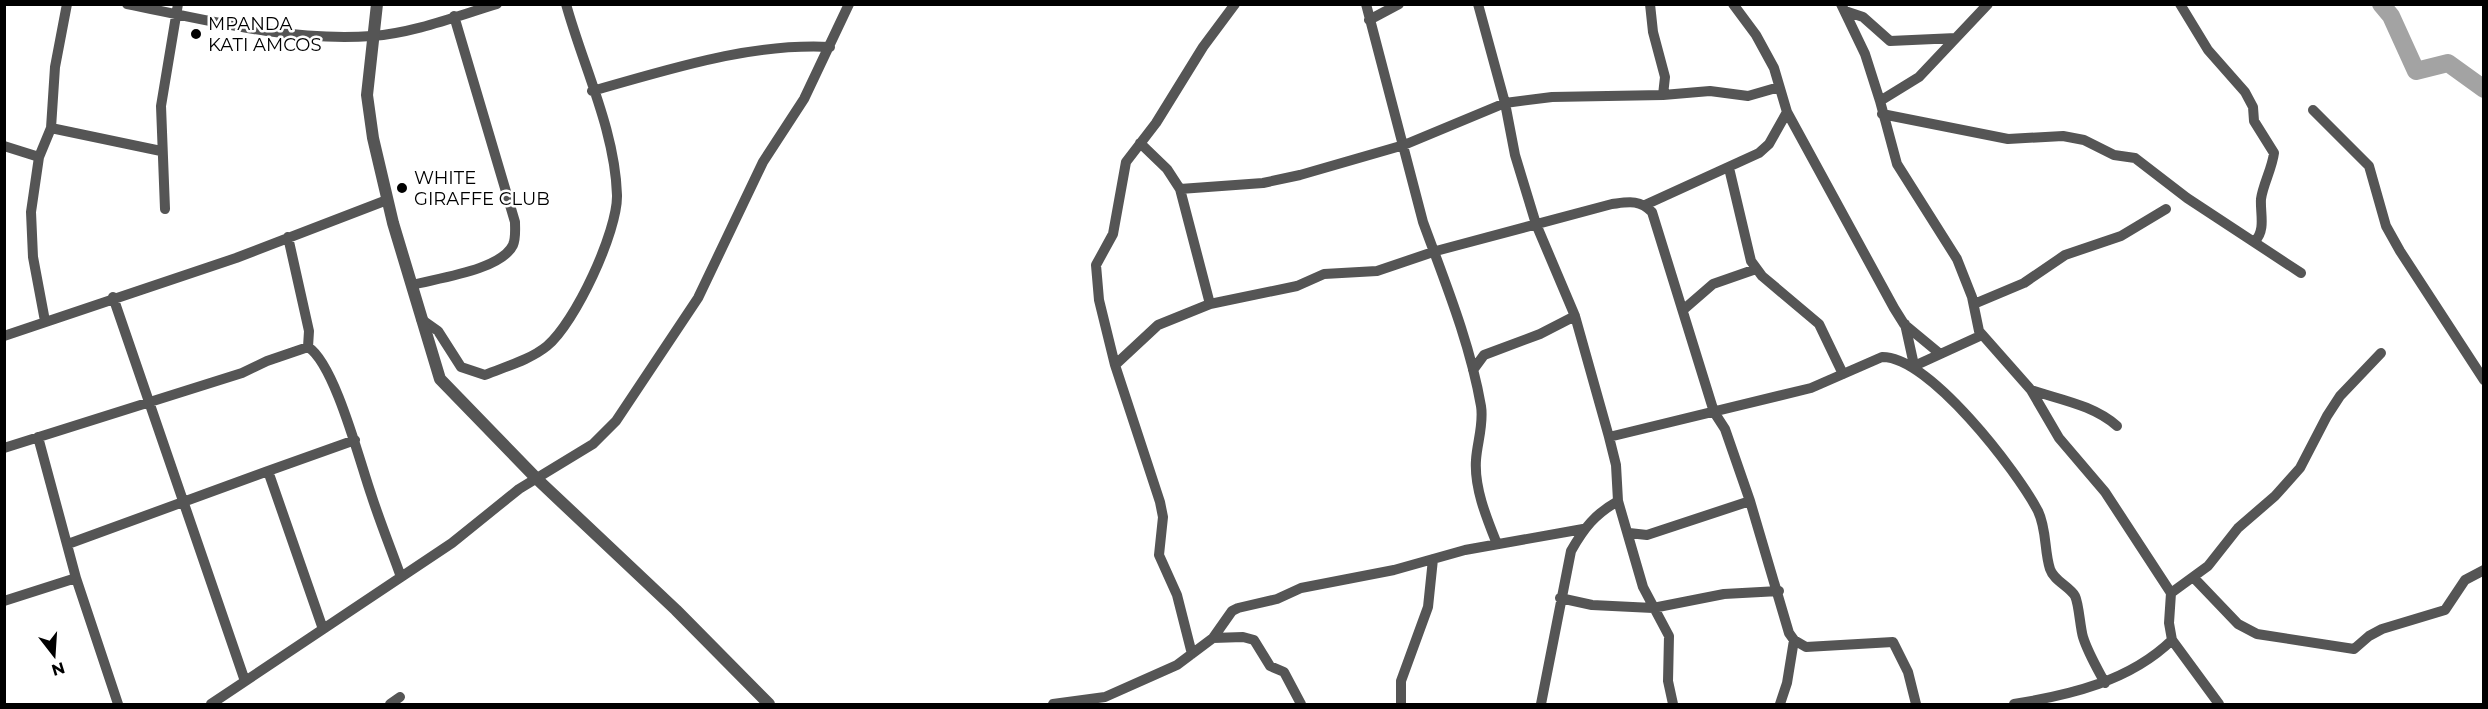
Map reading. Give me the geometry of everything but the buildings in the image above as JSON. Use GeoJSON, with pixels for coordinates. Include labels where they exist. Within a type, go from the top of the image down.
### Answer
{"type":"FeatureCollection","features":[{"type":"Feature","properties":{"kind":"street"},"geometry":{"type":"LineString","coordinates":[[45,321],[33,257],[32,212],[39,157],[51,128],[55,67],[67,4]]}},
{"type":"Feature","properties":{"kind":"street"},"geometry":{"type":"LineString","coordinates":[[127,4],[177,9],[296,34],[373,36],[497,4]]}},
{"type":"Feature","properties":{"kind":"street"},"geometry":{"type":"LineString","coordinates":[[377,4],[366,95],[387,200],[440,379],[537,479],[676,610],[769,705]]}},
{"type":"Feature","properties":{"kind":"street"},"geometry":{"type":"LineString","coordinates":[[421,319],[438,331],[461,367],[480,375],[546,348],[579,304],[590,281],[614,218],[617,196],[607,134],[566,4]]}},
{"type":"Feature","properties":{"kind":"street"},"geometry":{"type":"LineString","coordinates":[[210,705],[452,543],[519,489],[593,444],[615,421],[699,298],[763,162],[804,99],[849,4]]}},
{"type":"Feature","properties":{"kind":"street"},"geometry":{"type":"LineString","coordinates":[[1192,654],[1177,595],[1159,555],[1163,517],[1160,502],[1115,365],[1099,300],[1096,265],[1113,234],[1126,162],[1156,123],[1203,47],[1235,4]]}},
{"type":"Feature","properties":{"kind":"street"},"geometry":{"type":"LineString","coordinates":[[1366,4],[1423,222],[1436,251],[1473,370],[1482,416],[1476,463],[1482,502],[1497,544]]}},
{"type":"Feature","properties":{"kind":"street"},"geometry":{"type":"LineString","coordinates":[[1369,20],[1399,4]]}},
{"type":"Feature","properties":{"kind":"street"},"geometry":{"type":"LineString","coordinates":[[1478,4],[1505,103],[1515,156],[1536,224],[1575,316],[1609,437],[1616,465],[1618,501],[1643,587],[1669,636],[1668,681],[1673,705]]}},
{"type":"Feature","properties":{"kind":"street"},"geometry":{"type":"LineString","coordinates":[[1650,4],[1653,32],[1665,77],[1663,95]]}},
{"type":"Feature","properties":{"kind":"street"},"geometry":{"type":"LineString","coordinates":[[1880,101],[1919,77],[1988,4]]}},
{"type":"Feature","properties":{"kind":"street"},"geometry":{"type":"LineString","coordinates":[[2180,4],[2208,50],[2245,92],[2253,107],[2255,123],[2274,153],[2261,197],[2260,236],[2255,241]]}},
{"type":"Feature","properties":{"kind":"street"},"geometry":{"type":"LineString","coordinates":[[1737,6],[1774,68],[1787,112],[1905,324],[1913,366]]}},
{"type":"Feature","properties":{"kind":"street"},"geometry":{"type":"LineString","coordinates":[[1843,8],[1863,17],[1890,41],[1956,38]]}},
{"type":"Feature","properties":{"kind":"street"},"geometry":{"type":"LineString","coordinates":[[1843,8],[1865,54],[1897,164],[1908,186],[1948,242],[1974,304],[1977,324],[1982,335],[2031,390],[2059,438],[2105,492],[2171,593],[2169,623],[2172,640],[2219,705]]}},
{"type":"Feature","properties":{"kind":"street"},"geometry":{"type":"LineString","coordinates":[[165,209],[162,151],[164,87],[177,9]]}},
{"type":"Feature","properties":{"kind":"street"},"geometry":{"type":"LineString","coordinates":[[412,285],[495,263],[509,250],[515,239],[515,222],[454,16]]}},
{"type":"Feature","properties":{"kind":"street"},"geometry":{"type":"LineString","coordinates":[[592,91],[748,50],[792,45],[830,47]]}},
{"type":"Feature","properties":{"kind":"street"},"geometry":{"type":"LineString","coordinates":[[1180,189],[1263,183],[1404,145],[1505,103],[1552,97],[1663,95],[1710,91],[1748,96],[1779,87]]}},
{"type":"Feature","properties":{"kind":"street"},"geometry":{"type":"LineString","coordinates":[[2313,110],[2369,166],[2386,226],[2484,380]]}},
{"type":"Feature","properties":{"kind":"street"},"geometry":{"type":"LineString","coordinates":[[1645,205],[1748,160],[1764,148],[1787,112]]}},
{"type":"Feature","properties":{"kind":"street"},"geometry":{"type":"LineString","coordinates":[[1882,114],[2008,139],[2063,136],[2084,140],[2114,155],[2138,160],[2187,198],[2301,273]]}},
{"type":"Feature","properties":{"kind":"street"},"geometry":{"type":"LineString","coordinates":[[51,128],[162,151]]}},
{"type":"Feature","properties":{"kind":"street"},"geometry":{"type":"LineString","coordinates":[[1140,143],[1167,169],[1180,189],[1210,304]]}},
{"type":"Feature","properties":{"kind":"street"},"geometry":{"type":"LineString","coordinates":[[4,146],[39,157]]}},
{"type":"Feature","properties":{"kind":"street"},"geometry":{"type":"LineString","coordinates":[[1729,168],[1747,247],[1756,269],[1819,324],[1842,374]]}},
{"type":"Feature","properties":{"kind":"street"},"geometry":{"type":"LineString","coordinates":[[4,336],[113,297],[177,278],[336,221],[387,200]]}},
{"type":"Feature","properties":{"kind":"street"},"geometry":{"type":"LineString","coordinates":[[1115,365],[1158,325],[1210,304],[1298,286],[1324,274],[1377,271],[1436,251],[1612,204],[1635,201],[1645,205],[1652,212],[1714,412],[1725,429],[1750,501],[1779,591],[1789,633],[1794,640],[1806,647],[1893,642],[1908,672],[1916,705]]}},
{"type":"Feature","properties":{"kind":"street"},"geometry":{"type":"LineString","coordinates":[[1974,304],[2024,283],[2065,255],[2121,236],[2166,209]]}},
{"type":"Feature","properties":{"kind":"street"},"geometry":{"type":"LineString","coordinates":[[288,237],[309,331],[308,347],[331,382],[355,440],[370,493],[401,577]]}},
{"type":"Feature","properties":{"kind":"street"},"geometry":{"type":"LineString","coordinates":[[1683,310],[1696,296],[1730,277],[1756,269]]}},
{"type":"Feature","properties":{"kind":"street"},"geometry":{"type":"LineString","coordinates":[[1674,283],[1696,296]]}},
{"type":"Feature","properties":{"kind":"street"},"geometry":{"type":"LineString","coordinates":[[113,297],[245,681]]}},
{"type":"Feature","properties":{"kind":"street"},"geometry":{"type":"LineString","coordinates":[[1473,370],[1484,355],[1540,334],[1575,316]]}},
{"type":"Feature","properties":{"kind":"street"},"geometry":{"type":"LineString","coordinates":[[1905,324],[1939,353]]}},
{"type":"Feature","properties":{"kind":"street"},"geometry":{"type":"LineString","coordinates":[[1913,366],[1982,335]]}},
{"type":"Feature","properties":{"kind":"street"},"geometry":{"type":"LineString","coordinates":[[4,448],[242,373],[267,361],[308,347]]}},
{"type":"Feature","properties":{"kind":"street"},"geometry":{"type":"LineString","coordinates":[[2171,593],[2194,578],[2228,544],[2238,528],[2275,496],[2300,468],[2326,416],[2340,396],[2381,353]]}},
{"type":"Feature","properties":{"kind":"street"},"geometry":{"type":"LineString","coordinates":[[1609,437],[1714,412],[1741,403],[1811,388],[1882,357],[1889,357],[1913,366],[1946,394],[1994,447],[2038,512],[2045,530],[2052,573],[2075,597],[2084,639],[2104,682]]}},
{"type":"Feature","properties":{"kind":"street"},"geometry":{"type":"LineString","coordinates":[[2031,390],[2105,414],[2118,426]]}},
{"type":"Feature","properties":{"kind":"street"},"geometry":{"type":"LineString","coordinates":[[38,437],[76,578],[118,705]]}},
{"type":"Feature","properties":{"kind":"street"},"geometry":{"type":"LineString","coordinates":[[68,544],[182,500],[355,440]]}},
{"type":"Feature","properties":{"kind":"street"},"geometry":{"type":"LineString","coordinates":[[268,471],[323,629]]}},
{"type":"Feature","properties":{"kind":"street"},"geometry":{"type":"LineString","coordinates":[[1541,705],[1560,598],[1572,552],[1583,529],[1598,513],[1618,501]]}},
{"type":"Feature","properties":{"kind":"street"},"geometry":{"type":"LineString","coordinates":[[1629,533],[1647,536],[1750,501]]}},
{"type":"Feature","properties":{"kind":"street"},"geometry":{"type":"LineString","coordinates":[[1053,705],[1105,697],[1177,665],[1213,638],[1232,612],[1238,608],[1277,598],[1301,588],[1394,570],[1497,544],[1583,529]]}},
{"type":"Feature","properties":{"kind":"street"},"geometry":{"type":"LineString","coordinates":[[1401,705],[1404,672],[1428,607],[1433,559]]}},
{"type":"Feature","properties":{"kind":"street"},"geometry":{"type":"LineString","coordinates":[[2194,578],[2238,624],[2257,634],[2355,649],[2382,629],[2445,610],[2465,580],[2484,570]]}},
{"type":"Feature","properties":{"kind":"street"},"geometry":{"type":"LineString","coordinates":[[4,601],[76,578]]}},
{"type":"Feature","properties":{"kind":"street"},"geometry":{"type":"LineString","coordinates":[[1560,598],[1592,605],[1653,609],[1724,594],[1779,591]]}},
{"type":"Feature","properties":{"kind":"street"},"geometry":{"type":"LineString","coordinates":[[1213,638],[1243,637],[1254,640],[1270,666],[1284,672],[1301,705]]}},
{"type":"Feature","properties":{"kind":"street"},"geometry":{"type":"LineString","coordinates":[[1780,705],[1787,683],[1794,640]]}},
{"type":"Feature","properties":{"kind":"street"},"geometry":{"type":"LineString","coordinates":[[2014,705],[2058,701],[2147,661],[2172,640]]}},
{"type":"Feature","properties":{"kind":"street"},"geometry":{"type":"LineString","coordinates":[[390,705],[400,697]]}},
{"type":"Feature","properties":{"kind":"waterway"},"geometry":{"type":"LineString","coordinates":[[2381,4],[2391,16],[2416,71],[2448,63],[2484,89]]}},
{"type":"Feature","properties":{"kind":"place","name":"MPANDA KATI AMCOS"},"geometry":{"type":"Point","coordinates":[196,34]}},
{"type":"Feature","properties":{"kind":"place","name":"WHITE GIRAFFE CLUB"},"geometry":{"type":"Point","coordinates":[402,188]}}]}
